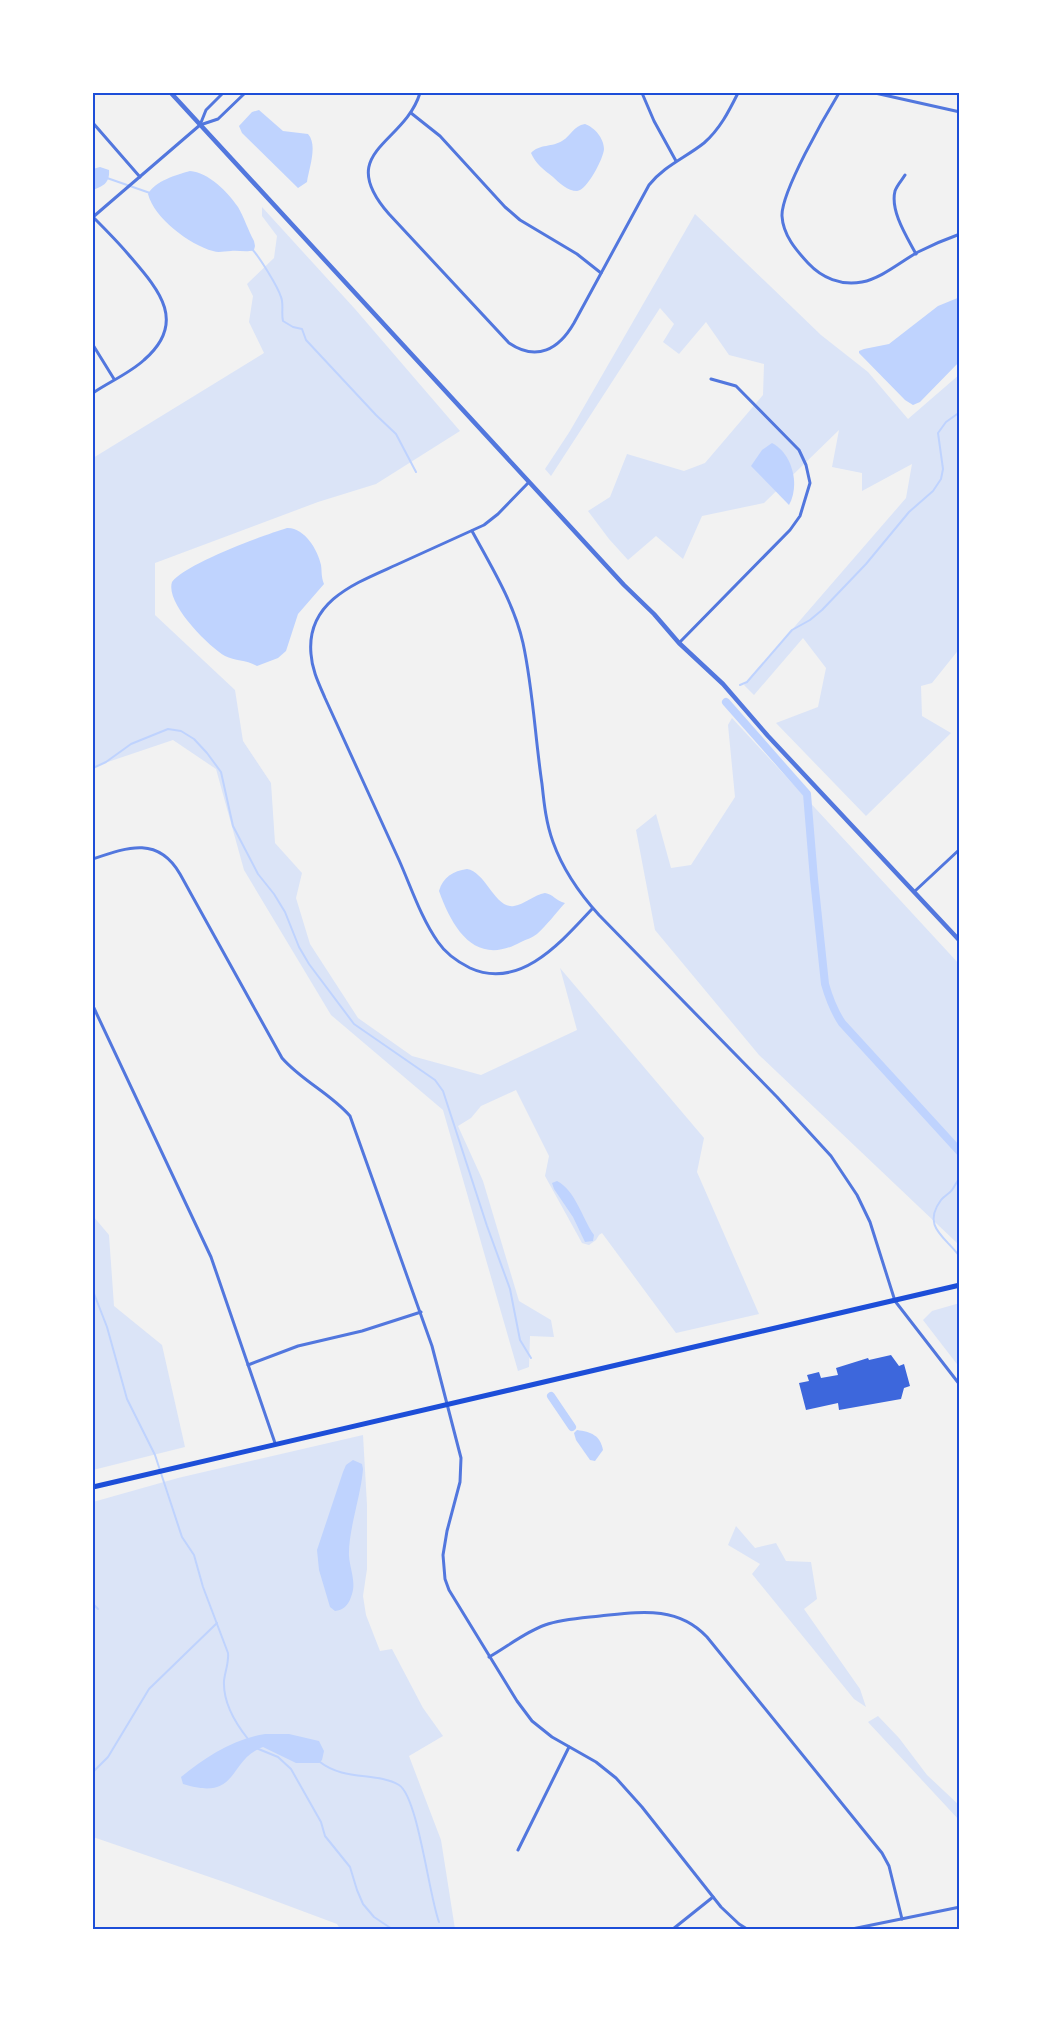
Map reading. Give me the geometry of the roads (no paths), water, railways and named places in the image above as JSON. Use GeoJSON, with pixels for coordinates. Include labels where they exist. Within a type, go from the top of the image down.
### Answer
{"type":"FeatureCollection","features":[{"type":"Feature","properties":{"kind":"main road"},"geometry":{"type":"LineString","coordinates":[[93,1487],[960,1285]]}},
{"type":"Feature","properties":{"kind":"street"},"geometry":{"type":"LineString","coordinates":[[171,93],[679,643],[723,684],[768,736],[960,941]]}},
{"type":"Feature","properties":{"kind":"street"},"geometry":{"type":"LineString","coordinates":[[201,125],[206,110],[223,93]]}},
{"type":"Feature","properties":{"kind":"street"},"geometry":{"type":"LineString","coordinates":[[93,393],[144,361],[157,346],[165,329],[166,310],[154,284],[122,246],[93,217],[201,125],[218,119],[245,93]]}},
{"type":"Feature","properties":{"kind":"street"},"geometry":{"type":"LineString","coordinates":[[420,93],[411,113],[373,155],[368,173],[372,191],[389,214],[509,343],[523,351],[532,352],[541,352],[557,345],[569,331],[649,185],[655,177],[703,143],[717,130],[738,93]]}},
{"type":"Feature","properties":{"kind":"street"},"geometry":{"type":"LineString","coordinates":[[642,93],[676,161]]}},
{"type":"Feature","properties":{"kind":"street"},"geometry":{"type":"LineString","coordinates":[[839,93],[785,196],[783,224],[790,241],[822,276],[841,282],[861,282],[872,279],[916,254],[960,234]]}},
{"type":"Feature","properties":{"kind":"street"},"geometry":{"type":"LineString","coordinates":[[875,93],[960,112]]}},
{"type":"Feature","properties":{"kind":"street"},"geometry":{"type":"LineString","coordinates":[[411,113],[440,136],[512,213],[577,254],[601,273]]}},
{"type":"Feature","properties":{"kind":"street"},"geometry":{"type":"LineString","coordinates":[[93,123],[140,177]]}},
{"type":"Feature","properties":{"kind":"street"},"geometry":{"type":"LineString","coordinates":[[905,175],[896,189],[895,205],[916,254]]}},
{"type":"Feature","properties":{"kind":"street"},"geometry":{"type":"LineString","coordinates":[[93,345],[114,379]]}},
{"type":"Feature","properties":{"kind":"street"},"geometry":{"type":"LineString","coordinates":[[679,643],[790,530],[800,516],[810,483],[806,465],[799,450],[736,386],[711,379]]}},
{"type":"Feature","properties":{"kind":"street"},"geometry":{"type":"LineString","coordinates":[[530,482],[484,525],[357,583],[337,596],[321,612],[313,632],[311,654],[316,676],[423,913],[435,938],[446,952],[464,965],[484,973],[516,971],[543,956],[592,908]]}},
{"type":"Feature","properties":{"kind":"street"},"geometry":{"type":"LineString","coordinates":[[472,531],[510,606],[519,630],[525,657],[545,812],[552,840],[564,867],[579,893],[592,908],[783,1102],[831,1156],[857,1194],[870,1222],[895,1301],[960,1385]]}},
{"type":"Feature","properties":{"kind":"street"},"geometry":{"type":"LineString","coordinates":[[93,859],[134,848],[153,848],[161,851],[175,864],[282,1058],[350,1116],[421,1312],[461,1458],[458,1494],[444,1543],[445,1579],[455,1601],[489,1658],[532,1721],[552,1737],[596,1762],[616,1778],[642,1807],[713,1897],[734,1920],[747,1929]]}},
{"type":"Feature","properties":{"kind":"street"},"geometry":{"type":"LineString","coordinates":[[915,891],[960,849]]}},
{"type":"Feature","properties":{"kind":"street"},"geometry":{"type":"LineString","coordinates":[[93,1006],[211,1257],[276,1445]]}},
{"type":"Feature","properties":{"kind":"street"},"geometry":{"type":"LineString","coordinates":[[248,1365],[298,1346],[362,1331],[421,1312]]}},
{"type":"Feature","properties":{"kind":"street"},"geometry":{"type":"LineString","coordinates":[[489,1658],[535,1630],[564,1621],[648,1611],[671,1615],[692,1623],[707,1637],[882,1853],[891,1872],[902,1919]]}},
{"type":"Feature","properties":{"kind":"street"},"geometry":{"type":"LineString","coordinates":[[518,1850],[569,1747]]}},
{"type":"Feature","properties":{"kind":"street"},"geometry":{"type":"LineString","coordinates":[[673,1929],[713,1897]]}},
{"type":"Feature","properties":{"kind":"street"},"geometry":{"type":"LineString","coordinates":[[852,1929],[960,1907]]}},
{"type":"Feature","properties":{"kind":"water"},"geometry":{"type":"Polygon","coordinates":[[[259,110],[283,131],[308,134],[311,139],[313,150],[307,182],[298,188],[242,133],[239,126],[252,112],[259,110]]]}},
{"type":"Feature","properties":{"kind":"water"},"geometry":{"type":"Polygon","coordinates":[[[585,124],[598,134],[604,149],[590,180],[581,190],[574,191],[543,169],[531,153],[538,148],[562,141],[585,124]]]}},
{"type":"Feature","properties":{"kind":"water"},"geometry":{"type":"Polygon","coordinates":[[[100,167],[109,170],[108,178],[103,185],[93,190],[93,169],[100,167]]]}},
{"type":"Feature","properties":{"kind":"water"},"geometry":{"type":"Polygon","coordinates":[[[190,171],[210,179],[234,201],[254,241],[254,250],[217,252],[204,248],[184,237],[157,212],[148,194],[151,189],[166,179],[190,171]]]}},
{"type":"Feature","properties":{"kind":"water"},"geometry":{"type":"Polygon","coordinates":[[[960,297],[960,361],[920,402],[913,405],[905,400],[859,351],[889,344],[938,306],[960,297]]]}},
{"type":"Feature","properties":{"kind":"water"},"geometry":{"type":"Polygon","coordinates":[[[772,443],[790,462],[794,489],[789,505],[751,466],[762,450],[772,443]]]}},
{"type":"Feature","properties":{"kind":"water"},"geometry":{"type":"Polygon","coordinates":[[[287,528],[299,531],[313,546],[321,565],[324,584],[298,614],[286,651],[278,658],[257,666],[225,656],[199,634],[181,612],[172,591],[172,582],[192,567],[208,559],[287,528]]]}},
{"type":"Feature","properties":{"kind":"water"},"geometry":{"type":"Polygon","coordinates":[[[467,869],[480,876],[501,902],[507,905],[518,905],[545,893],[565,903],[537,934],[505,949],[491,950],[479,947],[459,931],[439,891],[449,876],[467,869]]]}},
{"type":"Feature","properties":{"kind":"water"},"geometry":{"type":"Polygon","coordinates":[[[557,1181],[564,1185],[574,1198],[594,1235],[593,1241],[585,1242],[573,1217],[554,1189],[552,1183],[557,1181]]]}},
{"type":"Feature","properties":{"kind":"water"},"geometry":{"type":"Polygon","coordinates":[[[577,1430],[591,1433],[600,1441],[603,1450],[595,1461],[590,1460],[576,1440],[574,1433],[577,1430]]]}},
{"type":"Feature","properties":{"kind":"water"},"geometry":{"type":"Polygon","coordinates":[[[353,1460],[362,1464],[363,1469],[349,1546],[353,1592],[347,1605],[335,1611],[330,1607],[319,1570],[317,1550],[343,1472],[346,1465],[353,1460]]]}},
{"type":"Feature","properties":{"kind":"water"},"geometry":{"type":"Polygon","coordinates":[[[265,1734],[289,1734],[319,1741],[324,1751],[322,1760],[319,1763],[296,1763],[263,1747],[243,1761],[224,1784],[214,1788],[201,1788],[183,1784],[181,1777],[210,1756],[242,1740],[265,1734]]]}},
{"type":"Feature","properties":{"kind":"waterway"},"geometry":{"type":"LineString","coordinates":[[107,178],[150,193]]}},
{"type":"Feature","properties":{"kind":"waterway"},"geometry":{"type":"LineString","coordinates":[[251,248],[279,292],[283,321],[302,329],[306,340],[396,434],[416,472]]}},
{"type":"Feature","properties":{"kind":"waterway"},"geometry":{"type":"LineString","coordinates":[[740,685],[747,682],[792,630],[822,610],[866,564],[909,512],[933,491],[941,479],[943,469],[938,433],[946,422],[960,412]]}},
{"type":"Feature","properties":{"kind":"waterway"},"geometry":{"type":"LineString","coordinates":[[726,702],[807,794],[825,984],[837,1014],[842,1023],[960,1152]]}},
{"type":"Feature","properties":{"kind":"waterway"},"geometry":{"type":"LineString","coordinates":[[93,768],[106,762],[131,744],[168,729],[181,731],[194,739],[207,753],[221,772],[233,826],[258,874],[285,912],[299,947],[309,964],[354,1024],[435,1080],[443,1091],[510,1289],[520,1340],[531,1358]]}},
{"type":"Feature","properties":{"kind":"waterway"},"geometry":{"type":"LineString","coordinates":[[960,1178],[941,1200],[934,1217],[938,1231],[960,1257]]}},
{"type":"Feature","properties":{"kind":"waterway"},"geometry":{"type":"LineString","coordinates":[[93,1291],[107,1327],[127,1399],[155,1455],[182,1537],[194,1555],[203,1587],[228,1653],[224,1689],[235,1720],[248,1739]]}},
{"type":"Feature","properties":{"kind":"waterway"},"geometry":{"type":"LineString","coordinates":[[551,1396],[572,1427]]}},
{"type":"Feature","properties":{"kind":"waterway"},"geometry":{"type":"LineString","coordinates":[[93,1604],[98,1609]]}},
{"type":"Feature","properties":{"kind":"waterway"},"geometry":{"type":"LineString","coordinates":[[93,1772],[108,1757],[149,1689],[217,1623]]}},
{"type":"Feature","properties":{"kind":"waterway"},"geometry":{"type":"LineString","coordinates":[[256,1748],[278,1757],[291,1769],[321,1822],[325,1836],[350,1867],[363,1904],[374,1917],[392,1929]]}},
{"type":"Feature","properties":{"kind":"waterway"},"geometry":{"type":"LineString","coordinates":[[320,1762],[339,1772],[390,1781],[399,1785],[406,1793],[417,1827],[439,1922]]}}]}
